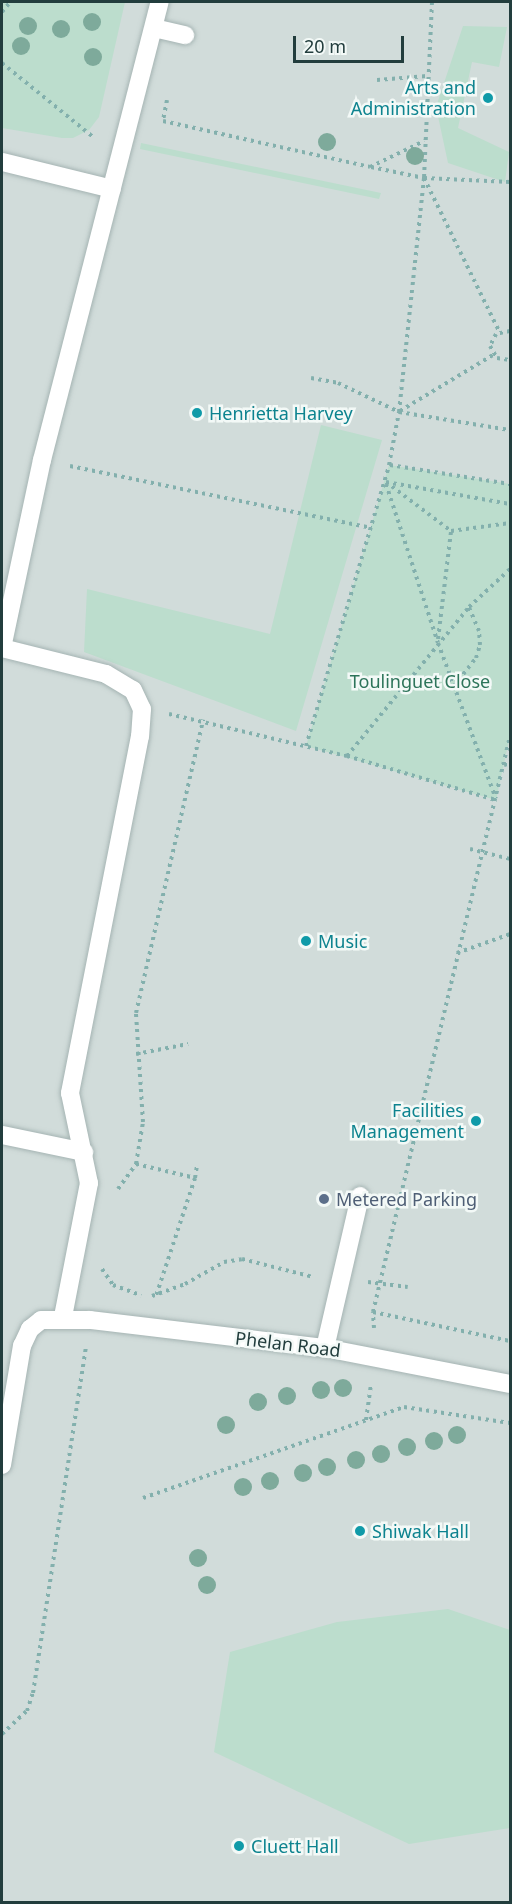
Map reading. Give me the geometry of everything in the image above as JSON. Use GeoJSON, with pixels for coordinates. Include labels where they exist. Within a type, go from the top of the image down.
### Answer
{"type":"FeatureCollection","features":[{"type":"Feature","properties":{"kind":"street"},"geometry":{"type":"LineString","coordinates":[[2,1465],[22,1346],[30,1329],[41,1320],[63,1317],[89,1183],[84,1152],[75,1125],[72,1081],[140,736],[142,709],[133,690],[106,674],[2,648],[42,460],[160,2]]}},
{"type":"Feature","properties":{"kind":"street"},"geometry":{"type":"LineString","coordinates":[[154,28],[185,35]]}},
{"type":"Feature","properties":{"kind":"street"},"geometry":{"type":"LineString","coordinates":[[2,162],[112,189]]}},
{"type":"Feature","properties":{"kind":"street"},"geometry":{"type":"LineString","coordinates":[[2,1135],[84,1152]]}},
{"type":"Feature","properties":{"kind":"street"},"geometry":{"type":"LineString","coordinates":[[325,1348],[360,1196]]}},
{"type":"Feature","properties":{"kind":"street","name":"Phelan Road"},"geometry":{"type":"LineString","coordinates":[[63,1317],[325,1348],[510,1384]]}},
{"type":"Feature","properties":{"kind":"path"},"geometry":{"type":"LineString","coordinates":[[2,12],[10,2]]}},
{"type":"Feature","properties":{"kind":"path"},"geometry":{"type":"LineString","coordinates":[[306,746],[386,482],[399,411],[424,178],[432,2]]}},
{"type":"Feature","properties":{"kind":"path"},"geometry":{"type":"LineString","coordinates":[[2,63],[93,137]]}},
{"type":"Feature","properties":{"kind":"path"},"geometry":{"type":"LineString","coordinates":[[377,80],[427,76]]}},
{"type":"Feature","properties":{"kind":"path"},"geometry":{"type":"LineString","coordinates":[[169,91],[163,121],[424,178],[510,182]]}},
{"type":"Feature","properties":{"kind":"path"},"geometry":{"type":"LineString","coordinates":[[370,167],[424,141]]}},
{"type":"Feature","properties":{"kind":"path"},"geometry":{"type":"LineString","coordinates":[[424,178],[499,331]]}},
{"type":"Feature","properties":{"kind":"path"},"geometry":{"type":"LineString","coordinates":[[499,331],[510,331]]}},
{"type":"Feature","properties":{"kind":"path"},"geometry":{"type":"LineString","coordinates":[[493,355],[490,342],[499,331]]}},
{"type":"Feature","properties":{"kind":"path"},"geometry":{"type":"LineString","coordinates":[[399,411],[493,355],[510,360]]}},
{"type":"Feature","properties":{"kind":"path"},"geometry":{"type":"LineString","coordinates":[[311,378],[338,383],[399,411],[510,430]]}},
{"type":"Feature","properties":{"kind":"path"},"geometry":{"type":"LineString","coordinates":[[42,460],[372,528]]}},
{"type":"Feature","properties":{"kind":"path"},"geometry":{"type":"LineString","coordinates":[[389,465],[510,484]]}},
{"type":"Feature","properties":{"kind":"path"},"geometry":{"type":"LineString","coordinates":[[386,482],[510,504]]}},
{"type":"Feature","properties":{"kind":"path"},"geometry":{"type":"LineString","coordinates":[[386,482],[451,531],[510,523]]}},
{"type":"Feature","properties":{"kind":"path"},"geometry":{"type":"LineString","coordinates":[[386,482],[438,643],[496,800]]}},
{"type":"Feature","properties":{"kind":"path"},"geometry":{"type":"LineString","coordinates":[[438,643],[451,531]]}},
{"type":"Feature","properties":{"kind":"path"},"geometry":{"type":"LineString","coordinates":[[347,756],[469,607],[510,569]]}},
{"type":"Feature","properties":{"kind":"path"},"geometry":{"type":"LineString","coordinates":[[454,686],[476,658],[480,645],[479,630],[469,607]]}},
{"type":"Feature","properties":{"kind":"path"},"geometry":{"type":"LineString","coordinates":[[142,709],[203,720],[347,756],[496,800]]}},
{"type":"Feature","properties":{"kind":"path"},"geometry":{"type":"LineString","coordinates":[[112,1198],[136,1164],[143,1122],[136,1054],[136,1013],[203,720]]}},
{"type":"Feature","properties":{"kind":"path"},"geometry":{"type":"LineString","coordinates":[[375,1357],[374,1312],[510,736]]}},
{"type":"Feature","properties":{"kind":"path"},"geometry":{"type":"LineString","coordinates":[[504,765],[510,763]]}},
{"type":"Feature","properties":{"kind":"path"},"geometry":{"type":"LineString","coordinates":[[470,849],[510,859]]}},
{"type":"Feature","properties":{"kind":"path"},"geometry":{"type":"LineString","coordinates":[[457,953],[510,934]]}},
{"type":"Feature","properties":{"kind":"path"},"geometry":{"type":"LineString","coordinates":[[136,1054],[188,1044]]}},
{"type":"Feature","properties":{"kind":"path"},"geometry":{"type":"LineString","coordinates":[[136,1164],[195,1178]]}},
{"type":"Feature","properties":{"kind":"path"},"geometry":{"type":"LineString","coordinates":[[156,1296],[195,1178],[197,1165]]}},
{"type":"Feature","properties":{"kind":"path"},"geometry":{"type":"LineString","coordinates":[[2,1734],[27,1711],[33,1693],[90,1320],[101,1267],[112,1285],[156,1296],[224,1262],[242,1258],[340,1281],[381,1282],[408,1287]]}},
{"type":"Feature","properties":{"kind":"path"},"geometry":{"type":"LineString","coordinates":[[374,1312],[510,1341]]}},
{"type":"Feature","properties":{"kind":"path"},"geometry":{"type":"LineString","coordinates":[[143,1498],[404,1407],[510,1423]]}},
{"type":"Feature","properties":{"kind":"shaded area"},"geometry":{"type":"Polygon","coordinates":[[[2,2],[510,2],[510,1902],[2,1902],[2,2]]]}},
{"type":"Feature","properties":{"kind":"green space"},"geometry":{"type":"Polygon","coordinates":[[[2,2],[125,2],[99,117],[89,130],[73,138],[62,138],[2,128],[2,2]]]}},
{"type":"Feature","properties":{"kind":"green space"},"geometry":{"type":"Polygon","coordinates":[[[463,26],[507,27],[499,67],[472,62],[458,128],[509,152],[505,182],[448,163],[436,107],[463,26]]]}},
{"type":"Feature","properties":{"kind":"green space"},"geometry":{"type":"Polygon","coordinates":[[[141,143],[381,193],[379,199],[140,149],[141,143]]]}},
{"type":"Feature","properties":{"kind":"green space"},"geometry":{"type":"Polygon","coordinates":[[[321,425],[382,440],[296,731],[84,652],[87,589],[270,634],[321,425]]]}},
{"type":"Feature","properties":{"kind":"green space","name":"Toulinguet Close"},"geometry":{"type":"Polygon","coordinates":[[[389,465],[510,484],[510,736],[496,800],[306,746],[389,465]]]}},
{"type":"Feature","properties":{"kind":"green space"},"geometry":{"type":"Polygon","coordinates":[[[448,1609],[510,1630],[510,1828],[409,1844],[214,1752],[230,1652],[337,1622],[448,1609]]]}},
{"type":"Feature","properties":{"kind":"place","name":"Arts and Administration"},"geometry":{"type":"Point","coordinates":[488,98]}},
{"type":"Feature","properties":{"kind":"place","name":"Henrietta Harvey"},"geometry":{"type":"Point","coordinates":[197,413]}},
{"type":"Feature","properties":{"kind":"place","name":"Music"},"geometry":{"type":"Point","coordinates":[306,941]}},
{"type":"Feature","properties":{"kind":"place","name":"Facilities Management"},"geometry":{"type":"Point","coordinates":[476,1121]}},
{"type":"Feature","properties":{"kind":"place","name":"Metered Parking"},"geometry":{"type":"Point","coordinates":[324,1199]}},
{"type":"Feature","properties":{"kind":"place","name":"Shiwak Hall"},"geometry":{"type":"Point","coordinates":[360,1531]}},
{"type":"Feature","properties":{"kind":"place","name":"Cluett Hall"},"geometry":{"type":"Point","coordinates":[239,1846]}}]}
